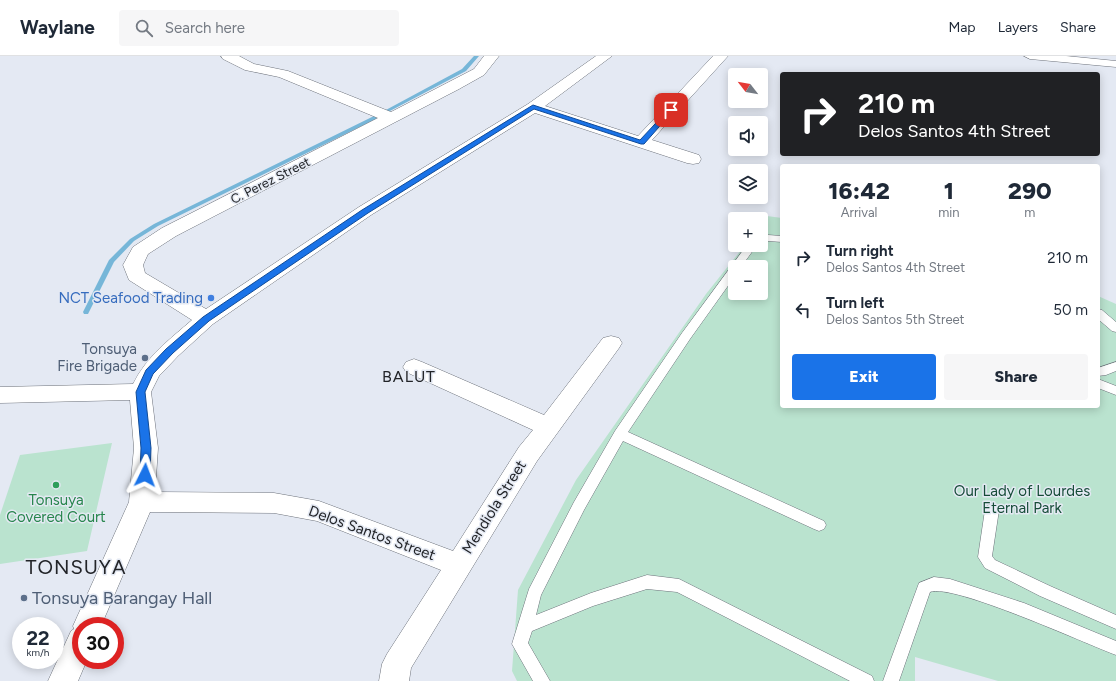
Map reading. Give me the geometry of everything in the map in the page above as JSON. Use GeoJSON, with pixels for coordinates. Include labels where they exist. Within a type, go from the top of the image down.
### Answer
{"type":"FeatureCollection","features":[{"type":"Feature","properties":{"kind":"street"},"geometry":{"type":"LineString","coordinates":[[228,56],[250,67],[282,74],[391,118]]}},
{"type":"Feature","properties":{"kind":"street","name":"C. Perez Street"},"geometry":{"type":"LineString","coordinates":[[206,319],[136,276],[133,265],[140,251],[169,232],[479,72],[492,56]]}},
{"type":"Feature","properties":{"kind":"street"},"geometry":{"type":"LineString","coordinates":[[91,617],[142,502],[146,448],[140,392],[150,372],[170,351],[206,319],[365,211],[533,107],[605,56]]}},
{"type":"Feature","properties":{"kind":"street"},"geometry":{"type":"LineString","coordinates":[[641,142],[721,56]]}},
{"type":"Feature","properties":{"kind":"street"},"geometry":{"type":"LineString","coordinates":[[1030,56],[1116,64]]}},
{"type":"Feature","properties":{"kind":"street"},"geometry":{"type":"LineString","coordinates":[[533,107],[693,159]]}},
{"type":"Feature","properties":{"kind":"street","name":"Mendiola Street"},"geometry":{"type":"LineString","coordinates":[[394,681],[397,664],[528,454],[611,343]]}},
{"type":"Feature","properties":{"kind":"street"},"geometry":{"type":"LineString","coordinates":[[414,367],[548,427]]}},
{"type":"Feature","properties":{"kind":"street"},"geometry":{"type":"LineString","coordinates":[[0,395],[140,392]]}},
{"type":"Feature","properties":{"kind":"street","name":"Delos Santos Street"},"geometry":{"type":"LineString","coordinates":[[142,502],[274,503],[296,506],[319,511],[458,565]]}},
{"type":"Feature","properties":{"kind":"street"},"geometry":{"type":"LineString","coordinates":[[63,681],[72,660]]}},
{"type":"Feature","properties":{"kind":"lane"},"geometry":{"type":"LineString","coordinates":[[768,238],[780,239]]}},
{"type":"Feature","properties":{"kind":"lane"},"geometry":{"type":"LineString","coordinates":[[740,260],[747,252]]}},
{"type":"Feature","properties":{"kind":"lane"},"geometry":{"type":"LineString","coordinates":[[542,681],[520,644],[534,594],[579,506],[620,434],[728,277]]}},
{"type":"Feature","properties":{"kind":"lane"},"geometry":{"type":"LineString","coordinates":[[1100,315],[1116,328]]}},
{"type":"Feature","properties":{"kind":"lane"},"geometry":{"type":"LineString","coordinates":[[1100,372],[1106,371],[1116,366]]}},
{"type":"Feature","properties":{"kind":"lane"},"geometry":{"type":"LineString","coordinates":[[1100,384],[1116,391]]}},
{"type":"Feature","properties":{"kind":"lane"},"geometry":{"type":"LineString","coordinates":[[620,434],[819,525]]}},
{"type":"Feature","properties":{"kind":"lane"},"geometry":{"type":"LineString","coordinates":[[992,510],[985,557],[990,564],[1045,592],[1116,622]]}},
{"type":"Feature","properties":{"kind":"lane"},"geometry":{"type":"LineString","coordinates":[[525,626],[591,600],[647,582],[679,586],[866,681]]}},
{"type":"Feature","properties":{"kind":"lane"},"geometry":{"type":"LineString","coordinates":[[891,681],[924,588],[934,584],[950,586],[1024,610],[1116,648]]}},
{"type":"Feature","properties":{"kind":"green space","name":"Our Lady of Lourdes Eternal Park"},"geometry":{"type":"Polygon","coordinates":[[[768,216],[780,218],[780,408],[1100,408],[1100,297],[1116,304],[1116,681],[998,681],[915,657],[915,681],[517,681],[512,671],[518,590],[576,480],[706,294],[728,266],[728,300],[768,300],[768,260],[733,260],[739,252],[768,252],[768,216]]]}},
{"type":"Feature","properties":{"kind":"green space","name":"Tonsuya Covered Court"},"geometry":{"type":"Polygon","coordinates":[[[112,443],[87,551],[0,564],[0,515],[20,455],[112,443]]]}},
{"type":"Feature","properties":{"kind":"waterway"},"geometry":{"type":"LineString","coordinates":[[386,111],[464,70],[477,56]]}},
{"type":"Feature","properties":{"kind":"waterway"},"geometry":{"type":"LineString","coordinates":[[86,312],[111,261],[132,240],[156,225],[374,118]]}},
{"type":"Feature","properties":{"kind":"place","name":"NCT Seafood Trading"},"geometry":{"type":"Point","coordinates":[211,298]}},
{"type":"Feature","properties":{"kind":"place","name":"Tonsuya Fire Brigade"},"geometry":{"type":"Point","coordinates":[145,358]}},
{"type":"Feature","properties":{"kind":"place","name":"Tonsuya Covered Court"},"geometry":{"type":"Point","coordinates":[56,485]}},
{"type":"Feature","properties":{"kind":"place","name":"Tonsuya Barangay Hall"},"geometry":{"type":"Point","coordinates":[24,598]}},
{"type":"Feature","properties":{"kind":"district","name":"BALUT"},"geometry":{"type":"Point","coordinates":[409,376]}},
{"type":"Feature","properties":{"kind":"district","name":"TONSUYA"},"geometry":{"type":"Point","coordinates":[76,567]}},
{"type":"Feature","properties":{"kind":"route"},"geometry":{"type":"LineString","coordinates":[[145,475],[146,448],[140,392],[150,372],[170,351],[206,319],[365,211],[533,107],[641,142],[671,110]]}}]}
